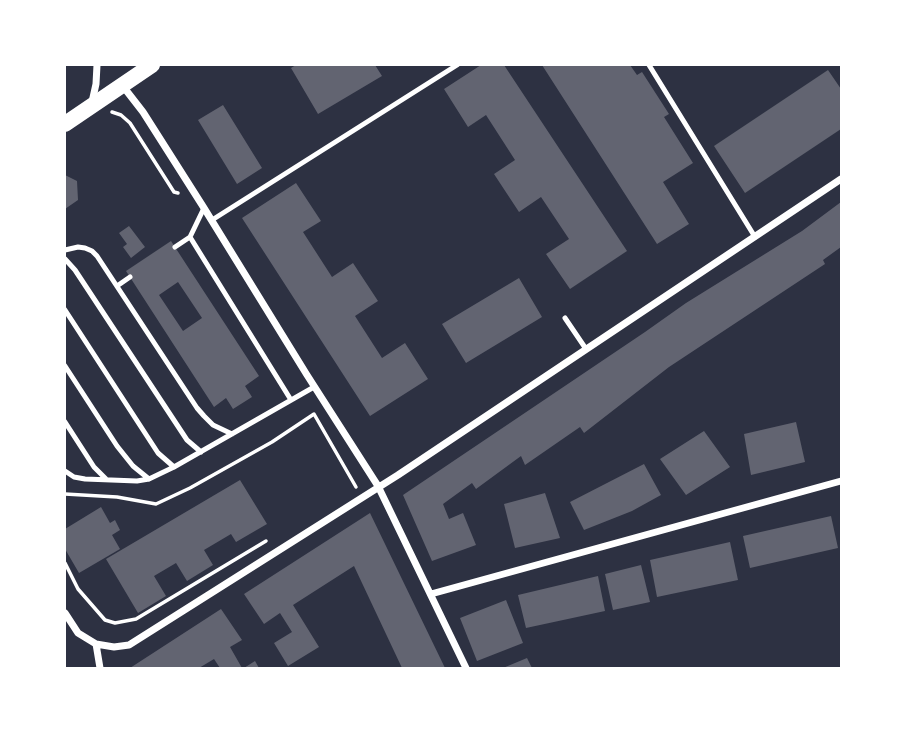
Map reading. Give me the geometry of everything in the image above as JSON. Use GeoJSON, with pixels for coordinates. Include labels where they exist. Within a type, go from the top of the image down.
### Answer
{"type":"FeatureCollection","features":[{"type":"Feature","properties":{"kind":"main road"},"geometry":{"type":"LineString","coordinates":[[65,124],[152,65]]}},
{"type":"Feature","properties":{"kind":"street"},"geometry":{"type":"LineString","coordinates":[[91,106],[97,65]]}},
{"type":"Feature","properties":{"kind":"street"},"geometry":{"type":"LineString","coordinates":[[121,85],[143,112],[378,486],[466,668]]}},
{"type":"Feature","properties":{"kind":"street"},"geometry":{"type":"LineString","coordinates":[[65,613],[78,633],[96,644],[114,647],[129,645],[378,486],[841,179]]}},
{"type":"Feature","properties":{"kind":"street"},"geometry":{"type":"LineString","coordinates":[[432,594],[841,481]]}},
{"type":"Feature","properties":{"kind":"street"},"geometry":{"type":"LineString","coordinates":[[96,644],[100,668]]}},
{"type":"Feature","properties":{"kind":"lane"},"geometry":{"type":"LineString","coordinates":[[212,220],[457,65]]}},
{"type":"Feature","properties":{"kind":"lane"},"geometry":{"type":"LineString","coordinates":[[649,65],[755,237]]}},
{"type":"Feature","properties":{"kind":"lane"},"geometry":{"type":"LineString","coordinates":[[175,247],[190,237],[204,208]]}},
{"type":"Feature","properties":{"kind":"lane"},"geometry":{"type":"LineString","coordinates":[[190,237],[291,400]]}},
{"type":"Feature","properties":{"kind":"lane"},"geometry":{"type":"LineString","coordinates":[[65,250],[78,247],[92,251],[197,408],[213,425],[232,434]]}},
{"type":"Feature","properties":{"kind":"lane"},"geometry":{"type":"LineString","coordinates":[[65,260],[75,270],[187,440],[201,452]]}},
{"type":"Feature","properties":{"kind":"lane"},"geometry":{"type":"LineString","coordinates":[[117,286],[130,277]]}},
{"type":"Feature","properties":{"kind":"lane"},"geometry":{"type":"LineString","coordinates":[[65,310],[158,453],[174,467]]}},
{"type":"Feature","properties":{"kind":"lane"},"geometry":{"type":"LineString","coordinates":[[565,318],[586,349]]}},
{"type":"Feature","properties":{"kind":"lane"},"geometry":{"type":"LineString","coordinates":[[65,366],[117,446],[133,466],[149,479]]}},
{"type":"Feature","properties":{"kind":"lane"},"geometry":{"type":"LineString","coordinates":[[65,471],[74,477],[85,479],[149,479],[314,387]]}},
{"type":"Feature","properties":{"kind":"lane"},"geometry":{"type":"LineString","coordinates":[[65,422],[94,467],[106,479]]}},
{"type":"Feature","properties":{"kind":"path"},"geometry":{"type":"LineString","coordinates":[[106,112],[121,115],[130,123],[174,192],[195,194]]}},
{"type":"Feature","properties":{"kind":"path"},"geometry":{"type":"LineString","coordinates":[[65,494],[117,497],[156,504],[272,442],[314,414],[362,496]]}},
{"type":"Feature","properties":{"kind":"path"},"geometry":{"type":"LineString","coordinates":[[65,563],[78,589],[105,620],[115,623],[136,620],[266,541]]}},
{"type":"Feature","properties":{"kind":"building"},"geometry":{"type":"Polygon","coordinates":[[[296,65],[375,65],[382,76],[318,114],[291,68],[296,65]]]}},
{"type":"Feature","properties":{"kind":"building"},"geometry":{"type":"Polygon","coordinates":[[[481,65],[504,65],[627,251],[570,289],[546,254],[569,239],[541,197],[519,212],[494,174],[515,160],[486,115],[468,127],[444,89],[481,65]]]}},
{"type":"Feature","properties":{"kind":"building"},"geometry":{"type":"Polygon","coordinates":[[[542,65],[630,65],[637,75],[642,72],[669,114],[664,117],[693,163],[663,182],[689,224],[657,244],[542,65]]]}},
{"type":"Feature","properties":{"kind":"building"},"geometry":{"type":"Polygon","coordinates":[[[828,70],[841,89],[841,129],[745,193],[714,146],[828,70]]]}},
{"type":"Feature","properties":{"kind":"building"},"geometry":{"type":"Polygon","coordinates":[[[223,105],[262,168],[237,184],[198,120],[223,105]]]}},
{"type":"Feature","properties":{"kind":"building"},"geometry":{"type":"Polygon","coordinates":[[[65,175],[77,181],[78,200],[65,209],[65,175]]]}},
{"type":"Feature","properties":{"kind":"building"},"geometry":{"type":"Polygon","coordinates":[[[296,183],[321,221],[303,232],[332,277],[353,263],[378,301],[355,316],[382,358],[405,343],[428,379],[370,416],[242,218],[296,183]]]}},
{"type":"Feature","properties":{"kind":"building"},"geometry":{"type":"Polygon","coordinates":[[[841,202],[841,247],[823,260],[825,264],[669,367],[584,433],[580,427],[525,465],[521,456],[476,489],[472,483],[443,504],[449,519],[463,513],[476,545],[432,561],[403,495],[686,303],[802,231],[841,202]]]}},
{"type":"Feature","properties":{"kind":"building"},"geometry":{"type":"Polygon","coordinates":[[[129,226],[145,247],[131,258],[123,247],[127,244],[119,233],[129,226]]]}},
{"type":"Feature","properties":{"kind":"building"},"geometry":{"type":"Polygon","coordinates":[[[171,241],[259,376],[245,386],[252,397],[233,409],[226,398],[214,407],[126,271],[171,241]],[[178,282],[159,295],[183,331],[202,318],[178,282]]]}},
{"type":"Feature","properties":{"kind":"building"},"geometry":{"type":"Polygon","coordinates":[[[519,278],[542,317],[466,363],[442,324],[519,278]]]}},
{"type":"Feature","properties":{"kind":"building"},"geometry":{"type":"Polygon","coordinates":[[[796,422],[805,462],[751,475],[744,434],[796,422]]]}},
{"type":"Feature","properties":{"kind":"building"},"geometry":{"type":"Polygon","coordinates":[[[704,431],[730,467],[686,495],[660,459],[704,431]]]}},
{"type":"Feature","properties":{"kind":"building"},"geometry":{"type":"Polygon","coordinates":[[[644,464],[661,495],[632,511],[584,530],[570,502],[644,464]]]}},
{"type":"Feature","properties":{"kind":"building"},"geometry":{"type":"Polygon","coordinates":[[[240,480],[267,524],[236,542],[231,534],[204,550],[213,565],[187,581],[176,563],[154,576],[166,596],[138,613],[106,559],[240,480]]]}},
{"type":"Feature","properties":{"kind":"building"},"geometry":{"type":"Polygon","coordinates":[[[545,493],[560,538],[515,548],[504,504],[545,493]]]}},
{"type":"Feature","properties":{"kind":"building"},"geometry":{"type":"Polygon","coordinates":[[[101,507],[110,523],[115,520],[120,530],[112,535],[120,549],[79,573],[65,549],[65,529],[101,507]]]}},
{"type":"Feature","properties":{"kind":"building"},"geometry":{"type":"Polygon","coordinates":[[[370,513],[445,668],[402,668],[354,566],[293,605],[319,647],[288,666],[274,643],[292,632],[280,613],[264,624],[244,594],[370,513]]]}},
{"type":"Feature","properties":{"kind":"building"},"geometry":{"type":"Polygon","coordinates":[[[831,516],[838,548],[750,568],[743,536],[831,516]]]}},
{"type":"Feature","properties":{"kind":"building"},"geometry":{"type":"Polygon","coordinates":[[[730,542],[738,580],[657,597],[650,560],[730,542]]]}},
{"type":"Feature","properties":{"kind":"building"},"geometry":{"type":"Polygon","coordinates":[[[641,565],[650,602],[613,610],[605,574],[641,565]]]}},
{"type":"Feature","properties":{"kind":"building"},"geometry":{"type":"Polygon","coordinates":[[[598,576],[605,611],[526,628],[518,595],[598,576]]]}},
{"type":"Feature","properties":{"kind":"building"},"geometry":{"type":"Polygon","coordinates":[[[506,600],[523,643],[477,661],[460,618],[506,600]]]}},
{"type":"Feature","properties":{"kind":"building"},"geometry":{"type":"Polygon","coordinates":[[[221,609],[242,640],[230,647],[242,668],[220,668],[214,659],[199,668],[130,668],[221,609]]]}},
{"type":"Feature","properties":{"kind":"building"},"geometry":{"type":"Polygon","coordinates":[[[527,658],[532,668],[503,668],[527,658]]]}},
{"type":"Feature","properties":{"kind":"building"},"geometry":{"type":"Polygon","coordinates":[[[255,661],[259,668],[244,668],[255,661]]]}}]}
